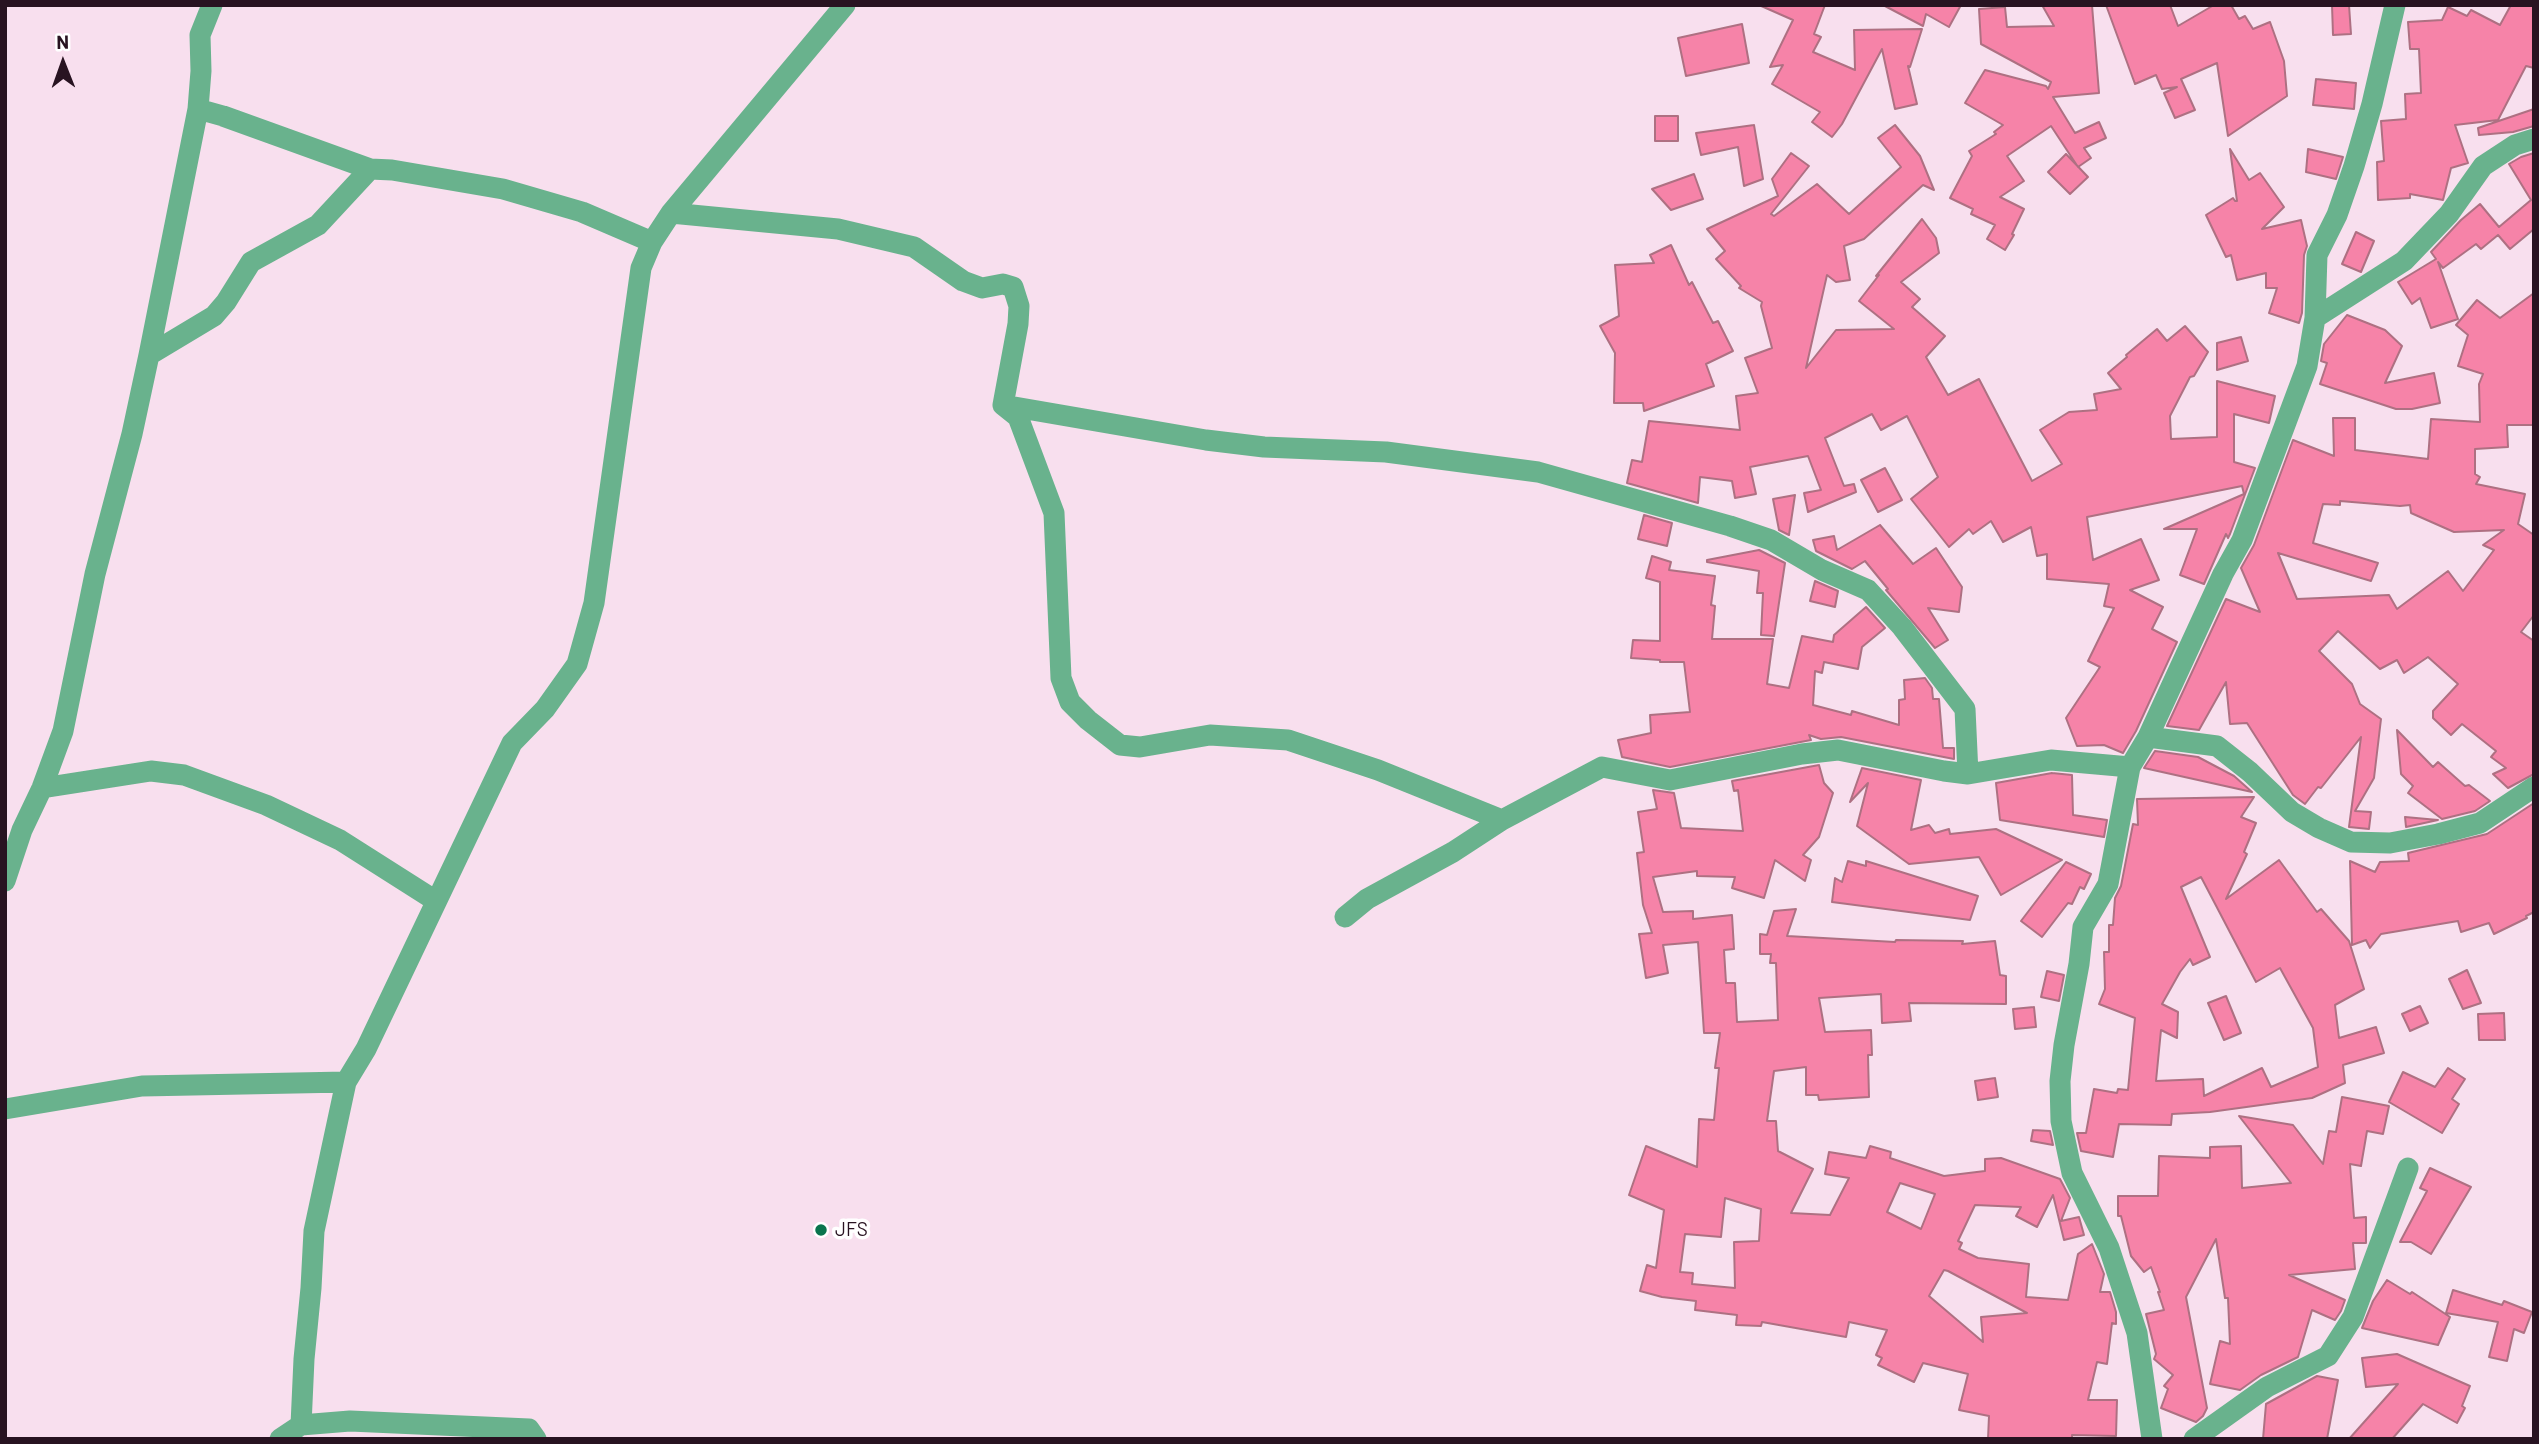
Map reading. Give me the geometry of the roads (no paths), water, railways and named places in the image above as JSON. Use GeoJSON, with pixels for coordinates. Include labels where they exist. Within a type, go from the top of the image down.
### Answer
{"type":"FeatureCollection","features":[{"type":"Feature","properties":{"kind":"street"},"geometry":{"type":"LineString","coordinates":[[5,881],[14,829],[42,788],[63,730],[95,574],[132,434],[149,355],[198,109],[200,35],[212,5]]}},
{"type":"Feature","properties":{"kind":"street"},"geometry":{"type":"LineString","coordinates":[[301,1425],[314,1231],[346,1082],[366,1049],[512,743],[545,709],[577,664],[594,603],[641,268],[652,242],[671,213],[845,5]]}},
{"type":"Feature","properties":{"kind":"street"},"geometry":{"type":"LineString","coordinates":[[2152,1439],[2137,1334],[2109,1248],[2072,1173],[2061,1121],[2060,1082],[2064,1045],[2083,926],[2108,884],[2130,767],[2148,737],[2223,574],[2242,540],[2307,366],[2315,318],[2317,255],[2337,215],[2354,166],[2372,104],[2395,5]]}},
{"type":"Feature","properties":{"kind":"street"},"geometry":{"type":"LineString","coordinates":[[198,109],[370,169],[392,170],[503,189],[582,212],[652,242]]}},
{"type":"Feature","properties":{"kind":"street"},"geometry":{"type":"LineString","coordinates":[[2315,318],[2404,261],[2449,214],[2483,166],[2515,145],[2534,139]]}},
{"type":"Feature","properties":{"kind":"street"},"geometry":{"type":"LineString","coordinates":[[149,355],[214,316],[251,262],[318,225],[370,169]]}},
{"type":"Feature","properties":{"kind":"street"},"geometry":{"type":"LineString","coordinates":[[671,213],[838,229],[914,247],[962,281],[982,288],[1003,284],[1013,287],[1019,306],[1018,324],[1003,405]]}},
{"type":"Feature","properties":{"kind":"street"},"geometry":{"type":"LineString","coordinates":[[1003,405],[1206,440],[1264,447],[1386,452],[1538,472],[1771,540],[1822,569],[1868,590],[1902,627],[1965,709],[1968,774]]}},
{"type":"Feature","properties":{"kind":"street"},"geometry":{"type":"LineString","coordinates":[[1003,405],[1018,417],[1054,513],[1061,678],[1070,702],[1088,720],[1121,745],[1140,747],[1210,736],[1288,740],[1378,770],[1502,820]]}},
{"type":"Feature","properties":{"kind":"street"},"geometry":{"type":"LineString","coordinates":[[2148,737],[2217,746],[2250,772],[2292,812],[2351,842],[2390,843],[2480,823],[2534,788]]}},
{"type":"Feature","properties":{"kind":"street"},"geometry":{"type":"LineString","coordinates":[[1345,917],[1367,899],[1453,852],[1502,820],[1602,767],[1670,780],[1802,754],[1838,750],[1968,774],[2051,760],[2130,767]]}},
{"type":"Feature","properties":{"kind":"street"},"geometry":{"type":"LineString","coordinates":[[42,788],[151,771],[184,775],[266,805],[340,840],[436,901]]}},
{"type":"Feature","properties":{"kind":"street"},"geometry":{"type":"LineString","coordinates":[[5,1110],[142,1086],[346,1082]]}},
{"type":"Feature","properties":{"kind":"street"},"geometry":{"type":"LineString","coordinates":[[2194,1439],[2267,1387],[2328,1356],[2353,1317],[2408,1168]]}},
{"type":"Feature","properties":{"kind":"street"},"geometry":{"type":"LineString","coordinates":[[280,1439],[301,1425],[350,1421],[529,1429],[536,1439]]}},
{"type":"Feature","properties":{"kind":"place","name":"JFS"},"geometry":{"type":"Point","coordinates":[821,1230]}}]}
